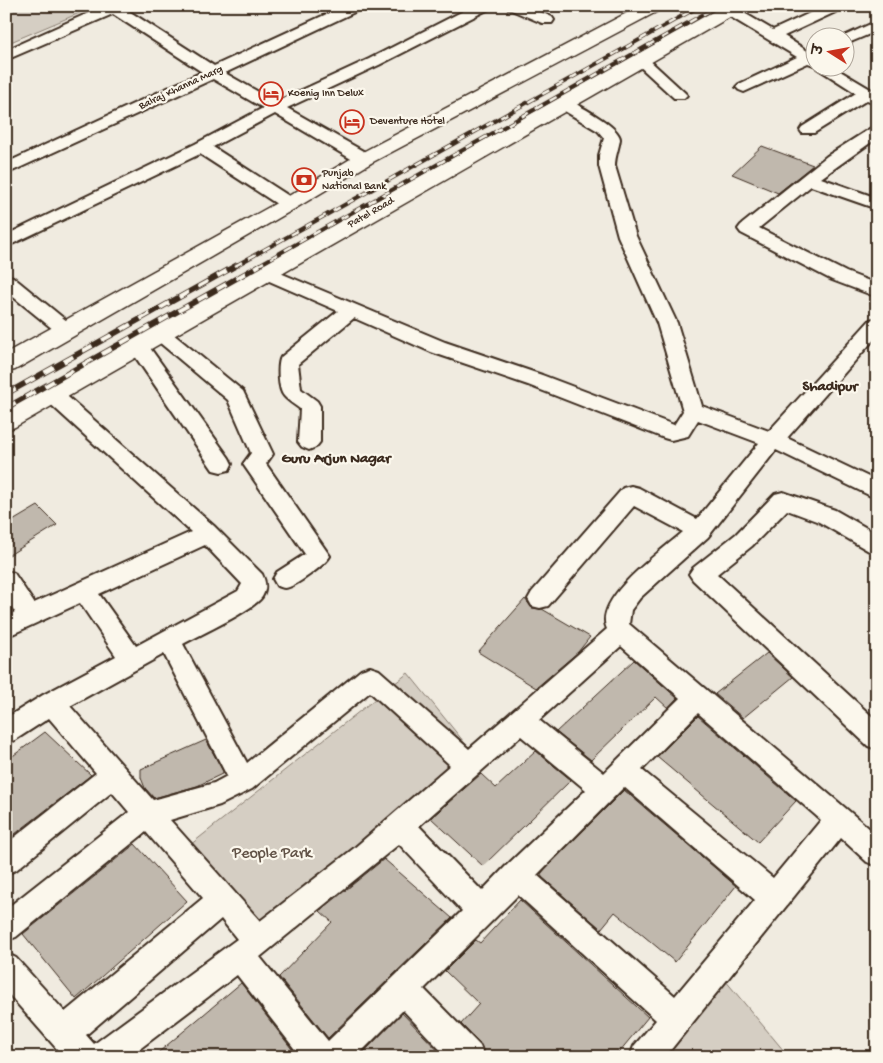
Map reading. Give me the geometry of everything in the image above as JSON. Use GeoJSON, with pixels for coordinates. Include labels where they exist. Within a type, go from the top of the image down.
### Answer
{"type":"FeatureCollection","features":[{"type":"Feature","properties":{"kind":"main road"},"geometry":{"type":"LineString","coordinates":[[6,364],[289,204],[364,159],[654,6]]}},
{"type":"Feature","properties":{"kind":"main road","name":"Patel Road"},"geometry":{"type":"LineString","coordinates":[[6,421],[732,8]]}},
{"type":"Feature","properties":{"kind":"street","name":"Balraj Khanna Marg"},"geometry":{"type":"LineString","coordinates":[[6,169],[356,6]]}},
{"type":"Feature","properties":{"kind":"street"},"geometry":{"type":"LineString","coordinates":[[6,242],[201,147],[275,108],[374,62],[484,6]]}},
{"type":"Feature","properties":{"kind":"street"},"geometry":{"type":"LineString","coordinates":[[514,6],[547,20]]}},
{"type":"Feature","properties":{"kind":"street"},"geometry":{"type":"LineString","coordinates":[[773,36],[837,6]]}},
{"type":"Feature","properties":{"kind":"street"},"geometry":{"type":"LineString","coordinates":[[6,56],[113,7],[214,73],[364,159]]}},
{"type":"Feature","properties":{"kind":"street"},"geometry":{"type":"LineString","coordinates":[[732,8],[773,36],[806,54]]}},
{"type":"Feature","properties":{"kind":"street"},"geometry":{"type":"LineString","coordinates":[[856,35],[877,25]]}},
{"type":"Feature","properties":{"kind":"street"},"geometry":{"type":"LineString","coordinates":[[642,60],[679,95]]}},
{"type":"Feature","properties":{"kind":"street"},"geometry":{"type":"LineString","coordinates":[[744,87],[806,61]]}},
{"type":"Feature","properties":{"kind":"street"},"geometry":{"type":"LineString","coordinates":[[842,78],[872,96]]}},
{"type":"Feature","properties":{"kind":"street"},"geometry":{"type":"LineString","coordinates":[[808,130],[872,96]]}},
{"type":"Feature","properties":{"kind":"street"},"geometry":{"type":"LineString","coordinates":[[266,273],[438,347],[535,380],[671,433],[681,431],[693,411],[667,323],[627,236],[606,166],[612,138],[610,133],[604,128],[564,104]]}},
{"type":"Feature","properties":{"kind":"street"},"geometry":{"type":"LineString","coordinates":[[877,131],[833,160],[747,229],[839,276],[877,291]]}},
{"type":"Feature","properties":{"kind":"street"},"geometry":{"type":"LineString","coordinates":[[201,147],[289,204]]}},
{"type":"Feature","properties":{"kind":"street"},"geometry":{"type":"LineString","coordinates":[[810,178],[877,204]]}},
{"type":"Feature","properties":{"kind":"street"},"geometry":{"type":"LineString","coordinates":[[6,281],[66,330]]}},
{"type":"Feature","properties":{"kind":"street"},"geometry":{"type":"LineString","coordinates":[[309,442],[310,406],[290,392],[288,362],[352,311]]}},
{"type":"Feature","properties":{"kind":"street"},"geometry":{"type":"LineString","coordinates":[[877,324],[773,440],[700,531],[618,607],[617,625],[621,632],[877,853]]}},
{"type":"Feature","properties":{"kind":"street"},"geometry":{"type":"LineString","coordinates":[[160,333],[236,396],[262,454],[254,464],[319,556],[285,579]]}},
{"type":"Feature","properties":{"kind":"street"},"geometry":{"type":"LineString","coordinates":[[138,346],[221,464]]}},
{"type":"Feature","properties":{"kind":"street"},"geometry":{"type":"LineString","coordinates":[[7,729],[246,598],[253,591],[254,581],[207,534],[53,395]]}},
{"type":"Feature","properties":{"kind":"street"},"geometry":{"type":"LineString","coordinates":[[693,411],[773,440],[815,458],[877,491]]}},
{"type":"Feature","properties":{"kind":"street"},"geometry":{"type":"LineString","coordinates":[[540,599],[631,494],[700,531]]}},
{"type":"Feature","properties":{"kind":"street"},"geometry":{"type":"LineString","coordinates":[[877,545],[827,516],[783,500],[744,540],[701,574],[877,738]]}},
{"type":"Feature","properties":{"kind":"street"},"geometry":{"type":"LineString","coordinates":[[6,627],[207,534]]}},
{"type":"Feature","properties":{"kind":"street"},"geometry":{"type":"LineString","coordinates":[[6,580],[30,616]]}},
{"type":"Feature","properties":{"kind":"street"},"geometry":{"type":"LineString","coordinates":[[84,591],[132,660]]}},
{"type":"Feature","properties":{"kind":"street"},"geometry":{"type":"LineString","coordinates":[[103,1057],[249,948],[363,858],[621,632]]}},
{"type":"Feature","properties":{"kind":"street"},"geometry":{"type":"LineString","coordinates":[[169,640],[243,781]]}},
{"type":"Feature","properties":{"kind":"street"},"geometry":{"type":"LineString","coordinates":[[6,927],[148,814],[220,793],[243,781],[370,677],[469,765]]}},
{"type":"Feature","properties":{"kind":"street"},"geometry":{"type":"LineString","coordinates":[[334,1057],[697,698]]}},
{"type":"Feature","properties":{"kind":"street"},"geometry":{"type":"LineString","coordinates":[[52,703],[222,900],[249,948],[321,1057]]}},
{"type":"Feature","properties":{"kind":"street"},"geometry":{"type":"LineString","coordinates":[[520,720],[613,780],[775,898]]}},
{"type":"Feature","properties":{"kind":"street"},"geometry":{"type":"LineString","coordinates":[[6,861],[114,775]]}},
{"type":"Feature","properties":{"kind":"street"},"geometry":{"type":"LineString","coordinates":[[645,1057],[839,820]]}},
{"type":"Feature","properties":{"kind":"street"},"geometry":{"type":"LineString","coordinates":[[399,826],[481,910]]}},
{"type":"Feature","properties":{"kind":"street"},"geometry":{"type":"LineString","coordinates":[[516,875],[677,1018]]}},
{"type":"Feature","properties":{"kind":"street"},"geometry":{"type":"LineString","coordinates":[[64,1033],[222,900]]}},
{"type":"Feature","properties":{"kind":"street"},"geometry":{"type":"LineString","coordinates":[[6,968],[85,1057]]}},
{"type":"Feature","properties":{"kind":"street"},"geometry":{"type":"LineString","coordinates":[[402,988],[469,1057]]}},
{"type":"Feature","properties":{"kind":"green space"},"geometry":{"type":"Polygon","coordinates":[[[6,6],[83,6],[89,9],[6,44],[6,6]]]}},
{"type":"Feature","properties":{"kind":"green space","name":"People Park"},"geometry":{"type":"Polygon","coordinates":[[[408,673],[468,747],[267,939],[185,849],[408,673]]]}},
{"type":"Feature","properties":{"kind":"green space"},"geometry":{"type":"Polygon","coordinates":[[[725,980],[789,1057],[655,1057],[725,980]]]}},
{"type":"Feature","properties":{"kind":"building"},"geometry":{"type":"Polygon","coordinates":[[[762,146],[813,165],[778,193],[732,174],[762,146]]]}},
{"type":"Feature","properties":{"kind":"building"},"geometry":{"type":"Polygon","coordinates":[[[38,506],[57,525],[6,557],[6,525],[38,506]]]}},
{"type":"Feature","properties":{"kind":"building"},"geometry":{"type":"Polygon","coordinates":[[[525,599],[532,608],[542,609],[590,637],[578,652],[536,688],[478,652],[525,599]]]}},
{"type":"Feature","properties":{"kind":"building"},"geometry":{"type":"Polygon","coordinates":[[[767,653],[793,677],[743,718],[715,694],[767,653]]]}},
{"type":"Feature","properties":{"kind":"building"},"geometry":{"type":"Polygon","coordinates":[[[634,660],[677,698],[668,708],[656,697],[591,760],[556,732],[634,660]]]}},
{"type":"Feature","properties":{"kind":"building"},"geometry":{"type":"Polygon","coordinates":[[[698,716],[796,801],[758,842],[657,757],[698,716]]]}},
{"type":"Feature","properties":{"kind":"building"},"geometry":{"type":"Polygon","coordinates":[[[45,732],[91,775],[6,841],[6,761],[45,732]]]}},
{"type":"Feature","properties":{"kind":"building"},"geometry":{"type":"Polygon","coordinates":[[[206,740],[224,773],[197,786],[154,798],[145,788],[141,778],[141,769],[206,740]]]}},
{"type":"Feature","properties":{"kind":"building"},"geometry":{"type":"Polygon","coordinates":[[[536,751],[571,780],[483,866],[431,818],[481,774],[496,788],[536,751]]]}},
{"type":"Feature","properties":{"kind":"building"},"geometry":{"type":"Polygon","coordinates":[[[624,790],[736,886],[675,962],[615,912],[601,929],[542,877],[541,874],[624,790]]]}},
{"type":"Feature","properties":{"kind":"building"},"geometry":{"type":"Polygon","coordinates":[[[135,844],[187,901],[76,999],[23,934],[135,844]]]}},
{"type":"Feature","properties":{"kind":"building"},"geometry":{"type":"Polygon","coordinates":[[[384,859],[452,918],[328,1038],[279,977],[332,922],[320,911],[384,859]]]}},
{"type":"Feature","properties":{"kind":"building"},"geometry":{"type":"Polygon","coordinates":[[[520,900],[648,1017],[615,1057],[486,1057],[481,1045],[461,1024],[479,1004],[445,971],[476,940],[480,943],[520,900]]]}},
{"type":"Feature","properties":{"kind":"building"},"geometry":{"type":"Polygon","coordinates":[[[241,983],[298,1057],[153,1057],[241,983]]]}},
{"type":"Feature","properties":{"kind":"building"},"geometry":{"type":"Polygon","coordinates":[[[402,1013],[444,1057],[359,1057],[402,1013]]]}},
{"type":"Feature","properties":{"kind":"railway"},"geometry":{"type":"LineString","coordinates":[[235,266],[700,6]]}},
{"type":"Feature","properties":{"kind":"railway"},"geometry":{"type":"LineString","coordinates":[[257,266],[718,6]]}},
{"type":"Feature","properties":{"kind":"railway"},"geometry":{"type":"LineString","coordinates":[[6,394],[237,265]]}},
{"type":"Feature","properties":{"kind":"railway"},"geometry":{"type":"LineString","coordinates":[[6,408],[260,265]]}},
{"type":"Feature","properties":{"kind":"place","name":"Koenig Inn Delux"},"geometry":{"type":"Point","coordinates":[271,94]}},
{"type":"Feature","properties":{"kind":"place","name":"Deventure Hotel"},"geometry":{"type":"Point","coordinates":[352,122]}},
{"type":"Feature","properties":{"kind":"place","name":"Punjab National Bank"},"geometry":{"type":"Point","coordinates":[304,180]}},
{"type":"Feature","properties":{"kind":"district","name":"Shadipur"},"geometry":{"type":"Point","coordinates":[830,387]}},
{"type":"Feature","properties":{"kind":"district","name":"Guru Arjun Nagar"},"geometry":{"type":"Point","coordinates":[336,459]}}]}
